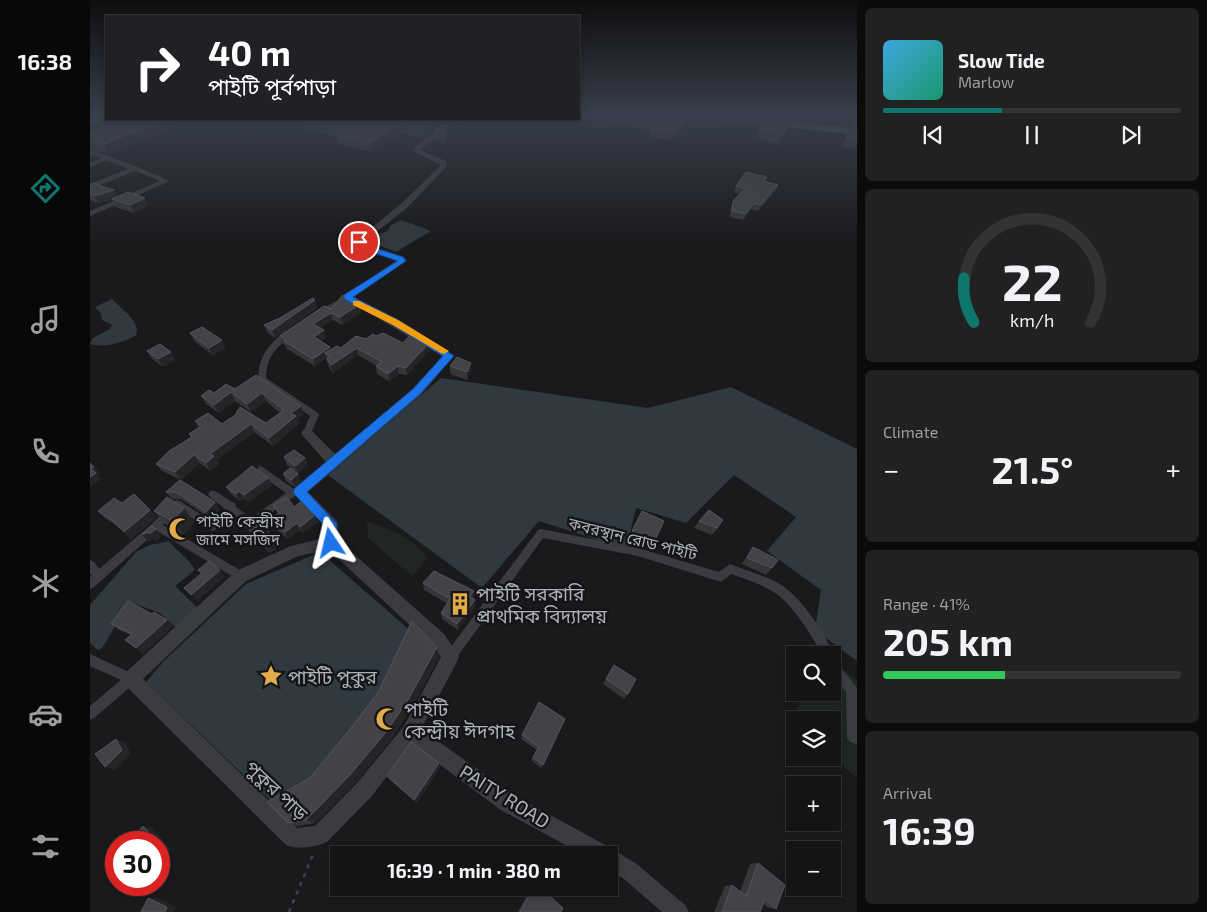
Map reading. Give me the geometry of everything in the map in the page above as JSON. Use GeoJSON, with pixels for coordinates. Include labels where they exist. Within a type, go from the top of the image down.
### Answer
{"type":"FeatureCollection","features":[{"type":"Feature","properties":{"kind":"street"},"geometry":{"type":"LineString","coordinates":[[90,165],[107,158],[166,181],[90,214]]}},
{"type":"Feature","properties":{"kind":"street"},"geometry":{"type":"LineString","coordinates":[[312,316],[347,297],[402,261],[401,259],[358,245],[359,242],[406,204],[445,165],[444,162],[433,158]]}},
{"type":"Feature","properties":{"kind":"street"},"geometry":{"type":"LineString","coordinates":[[90,187],[136,168]]}},
{"type":"Feature","properties":{"kind":"street"},"geometry":{"type":"LineString","coordinates":[[213,494],[232,506],[251,523],[296,492],[334,462],[416,392],[449,356],[395,322],[347,297]]}},
{"type":"Feature","properties":{"kind":"street"},"geometry":{"type":"LineString","coordinates":[[296,326],[275,344],[262,362],[262,379],[316,416],[307,432],[334,462]]}},
{"type":"Feature","properties":{"kind":"street"},"geometry":{"type":"LineString","coordinates":[[261,470],[296,492],[331,524],[331,543],[438,640],[452,656]]}},
{"type":"Feature","properties":{"kind":"street"},"geometry":{"type":"LineString","coordinates":[[90,584],[97,575],[156,526],[177,504],[212,527],[232,506]]}},
{"type":"Feature","properties":{"kind":"street"},"geometry":{"type":"LineString","coordinates":[[156,526],[241,576]]}},
{"type":"Feature","properties":{"kind":"street","name":"কবরস্থান রোড পাইটি"},"geometry":{"type":"LineString","coordinates":[[452,656],[541,533],[638,552],[720,577],[730,569],[777,588],[804,616],[824,646]]}},
{"type":"Feature","properties":{"kind":"street"},"geometry":{"type":"LineString","coordinates":[[90,714],[131,679],[241,576],[296,550],[331,543]]}},
{"type":"Feature","properties":{"kind":"street"},"geometry":{"type":"LineString","coordinates":[[90,565],[97,575]]}},
{"type":"Feature","properties":{"kind":"street","name":"পুকুর পাড়"},"geometry":{"type":"LineString","coordinates":[[131,679],[293,838],[320,835],[364,790],[410,732],[452,656]]}},
{"type":"Feature","properties":{"kind":"street"},"geometry":{"type":"LineString","coordinates":[[90,660],[131,679]]}},
{"type":"Feature","properties":{"kind":"street"},"geometry":{"type":"LineString","coordinates":[[841,676],[852,690],[853,736],[857,739]]}},
{"type":"Feature","properties":{"kind":"street","name":"PAITY ROAD"},"geometry":{"type":"LineString","coordinates":[[410,732],[508,803],[587,846]]}},
{"type":"Feature","properties":{"kind":"street"},"geometry":{"type":"LineString","coordinates":[[618,864],[631,872],[678,912]]}},
{"type":"Feature","properties":{"kind":"path"},"geometry":{"type":"LineString","coordinates":[[289,912],[320,835]]}},
{"type":"Feature","properties":{"kind":"shaded area"},"geometry":{"type":"Polygon","coordinates":[[[401,220],[431,231],[396,252],[371,242],[377,240],[374,236],[388,231],[391,225],[401,220]]]}},
{"type":"Feature","properties":{"kind":"shaded area"},"geometry":{"type":"Polygon","coordinates":[[[112,299],[133,320],[137,330],[136,335],[114,344],[90,344],[93,338],[110,329],[112,325],[102,320],[101,314],[95,307],[112,299]]]}},
{"type":"Feature","properties":{"kind":"shaded area"},"geometry":{"type":"Polygon","coordinates":[[[441,378],[648,408],[731,387],[857,449],[857,661],[841,649],[841,646],[837,646],[815,630],[821,590],[767,551],[796,517],[734,475],[686,523],[636,508],[626,549],[539,521],[482,588],[328,475],[441,378]]]}},
{"type":"Feature","properties":{"kind":"shaded area"},"geometry":{"type":"Polygon","coordinates":[[[367,521],[407,538],[428,558],[412,576],[368,538],[367,521]]]}},
{"type":"Feature","properties":{"kind":"shaded area"},"geometry":{"type":"Polygon","coordinates":[[[169,541],[190,562],[195,570],[175,586],[202,612],[181,632],[160,613],[130,602],[102,648],[98,650],[90,643],[90,605],[136,552],[150,545],[169,541]]]}},
{"type":"Feature","properties":{"kind":"shaded area","name":"পাইটি পুকুর"},"geometry":{"type":"Polygon","coordinates":[[[320,552],[412,632],[380,699],[322,775],[273,803],[146,682],[164,661],[246,584],[320,552]]]}},
{"type":"Feature","properties":{"kind":"shaded area"},"geometry":{"type":"Polygon","coordinates":[[[846,671],[857,680],[857,778],[841,764],[841,711],[796,711],[800,701],[841,701],[841,673],[846,671]]]}},
{"type":"Feature","properties":{"kind":"building"},"geometry":{"type":"Polygon","coordinates":[[[746,172],[767,177],[764,181],[778,185],[761,205],[754,203],[746,214],[732,211],[733,201],[745,189],[736,186],[746,172]]]}},
{"type":"Feature","properties":{"kind":"building"},"geometry":{"type":"Polygon","coordinates":[[[93,183],[114,190],[94,196],[90,194],[90,185],[93,183]]]}},
{"type":"Feature","properties":{"kind":"building"},"geometry":{"type":"Polygon","coordinates":[[[128,192],[145,198],[130,205],[112,199],[128,192]]]}},
{"type":"Feature","properties":{"kind":"building"},"geometry":{"type":"Polygon","coordinates":[[[343,295],[360,304],[340,317],[331,313],[313,324],[324,330],[314,337],[330,347],[313,359],[284,341],[286,340],[280,336],[324,306],[331,309],[343,295]]]}},
{"type":"Feature","properties":{"kind":"building"},"geometry":{"type":"Polygon","coordinates":[[[313,298],[315,300],[272,330],[264,325],[280,318],[313,298]]]}},
{"type":"Feature","properties":{"kind":"building"},"geometry":{"type":"Polygon","coordinates":[[[202,327],[222,340],[209,348],[190,333],[202,327]]]}},
{"type":"Feature","properties":{"kind":"building"},"geometry":{"type":"Polygon","coordinates":[[[383,333],[403,343],[410,335],[429,343],[406,368],[398,366],[388,374],[376,366],[382,362],[357,348],[331,365],[327,359],[330,356],[325,353],[337,346],[341,348],[356,336],[366,339],[373,334],[376,336],[383,333]]]}},
{"type":"Feature","properties":{"kind":"building"},"geometry":{"type":"Polygon","coordinates":[[[160,344],[171,352],[158,359],[147,351],[160,344]]]}},
{"type":"Feature","properties":{"kind":"building"},"geometry":{"type":"Polygon","coordinates":[[[457,357],[471,363],[467,372],[450,366],[457,357]]]}},
{"type":"Feature","properties":{"kind":"building"},"geometry":{"type":"Polygon","coordinates":[[[256,375],[301,406],[291,413],[296,416],[269,438],[251,424],[210,454],[214,456],[206,463],[194,455],[175,472],[156,464],[169,451],[192,437],[189,434],[201,426],[195,421],[208,413],[222,424],[237,414],[240,407],[266,423],[284,410],[262,393],[247,404],[231,392],[214,405],[201,396],[209,390],[214,393],[226,384],[235,389],[256,375]]]}},
{"type":"Feature","properties":{"kind":"building"},"geometry":{"type":"Polygon","coordinates":[[[294,450],[305,458],[295,466],[284,457],[294,450]]]}},
{"type":"Feature","properties":{"kind":"building"},"geometry":{"type":"Polygon","coordinates":[[[90,463],[94,467],[91,469],[96,473],[90,477],[90,463]]]}},
{"type":"Feature","properties":{"kind":"building"},"geometry":{"type":"Polygon","coordinates":[[[252,466],[268,478],[244,495],[239,491],[236,494],[226,487],[252,466]]]}},
{"type":"Feature","properties":{"kind":"building"},"geometry":{"type":"Polygon","coordinates":[[[290,468],[298,474],[291,480],[283,474],[290,468]]]}},
{"type":"Feature","properties":{"kind":"building"},"geometry":{"type":"Polygon","coordinates":[[[180,480],[215,502],[206,512],[176,492],[166,492],[180,480]]]}},
{"type":"Feature","properties":{"kind":"building"},"geometry":{"type":"Polygon","coordinates":[[[134,494],[150,510],[124,532],[113,521],[98,511],[114,498],[122,503],[134,494]]]}},
{"type":"Feature","properties":{"kind":"building"},"geometry":{"type":"Polygon","coordinates":[[[167,497],[184,508],[173,521],[154,511],[167,497]]]}},
{"type":"Feature","properties":{"kind":"building"},"geometry":{"type":"Polygon","coordinates":[[[287,497],[294,507],[302,501],[315,515],[300,527],[297,523],[285,532],[269,520],[279,513],[273,505],[287,497]]]}},
{"type":"Feature","properties":{"kind":"building"},"geometry":{"type":"Polygon","coordinates":[[[709,510],[723,520],[717,528],[699,521],[709,510]]]}},
{"type":"Feature","properties":{"kind":"building"},"geometry":{"type":"Polygon","coordinates":[[[642,511],[664,521],[654,542],[632,531],[642,511]]]}},
{"type":"Feature","properties":{"kind":"building"},"geometry":{"type":"Polygon","coordinates":[[[241,520],[248,521],[277,537],[266,546],[241,520]]]}},
{"type":"Feature","properties":{"kind":"building"},"geometry":{"type":"Polygon","coordinates":[[[151,526],[156,529],[149,534],[148,532],[142,535],[151,526]]]}},
{"type":"Feature","properties":{"kind":"building"},"geometry":{"type":"Polygon","coordinates":[[[753,547],[778,560],[772,568],[747,558],[753,547]]]}},
{"type":"Feature","properties":{"kind":"building"},"geometry":{"type":"Polygon","coordinates":[[[209,561],[220,570],[191,595],[184,588],[202,573],[198,570],[209,561]]]}},
{"type":"Feature","properties":{"kind":"building","name":"পাইটি সরকারি প্রাথমিক বিদ্যালয়"},"geometry":{"type":"Polygon","coordinates":[[[434,571],[474,591],[470,596],[475,600],[457,624],[441,613],[450,599],[423,583],[434,571]]]}},
{"type":"Feature","properties":{"kind":"building"},"geometry":{"type":"Polygon","coordinates":[[[128,601],[167,620],[136,648],[125,640],[132,634],[111,624],[128,601]]]}},
{"type":"Feature","properties":{"kind":"building","name":"পাইটি কেন্দ্রীয় ঈদগাহ"},"geometry":{"type":"Polygon","coordinates":[[[412,621],[437,647],[408,700],[387,731],[349,776],[306,820],[288,823],[267,802],[310,778],[355,723],[379,691],[412,621]]]}},
{"type":"Feature","properties":{"kind":"building"},"geometry":{"type":"Polygon","coordinates":[[[614,665],[636,679],[628,694],[606,679],[614,665]]]}},
{"type":"Feature","properties":{"kind":"building"},"geometry":{"type":"Polygon","coordinates":[[[539,702],[565,719],[543,765],[533,757],[539,747],[522,735],[539,702]]]}},
{"type":"Feature","properties":{"kind":"building"},"geometry":{"type":"Polygon","coordinates":[[[116,739],[122,750],[105,767],[95,754],[116,739]]]}},
{"type":"Feature","properties":{"kind":"building"},"geometry":{"type":"Polygon","coordinates":[[[411,742],[439,763],[414,800],[387,776],[411,742]]]}},
{"type":"Feature","properties":{"kind":"building"},"geometry":{"type":"Polygon","coordinates":[[[143,826],[148,831],[139,831],[143,826]]]}},
{"type":"Feature","properties":{"kind":"building"},"geometry":{"type":"Polygon","coordinates":[[[758,863],[785,885],[776,909],[765,899],[760,912],[722,912],[732,885],[746,896],[758,863]]]}},
{"type":"Feature","properties":{"kind":"building"},"geometry":{"type":"Polygon","coordinates":[[[529,896],[550,896],[563,908],[561,912],[520,912],[529,896]]]}},
{"type":"Feature","properties":{"kind":"building"},"geometry":{"type":"Polygon","coordinates":[[[148,898],[167,907],[165,912],[141,912],[148,898]]]}},
{"type":"Feature","properties":{"kind":"slow traffic"},"geometry":{"type":"LineString","coordinates":[[356,303],[395,322],[444,351]]}},
{"type":"Feature","properties":{"kind":"place","name":"পাইটি কেন্দ্রীয় জামে মসজিদ"},"geometry":{"type":"Point","coordinates":[180,529]}},
{"type":"Feature","properties":{"kind":"place","name":"পাইটি সরকারি প্রাথমিক বিদ্যালয়"},"geometry":{"type":"Point","coordinates":[460,604]}},
{"type":"Feature","properties":{"kind":"place","name":"পাইটি পুকুর"},"geometry":{"type":"Point","coordinates":[271,676]}},
{"type":"Feature","properties":{"kind":"place","name":"পাইটি কেন্দ্রীয় ঈদগাহ"},"geometry":{"type":"Point","coordinates":[387,719]}},
{"type":"Feature","properties":{"kind":"route"},"geometry":{"type":"LineString","coordinates":[[331,543],[331,524],[299,492],[416,392],[449,356],[446,352],[395,322],[353,302],[347,297],[402,261],[401,259],[358,245],[359,242]]}}]}
